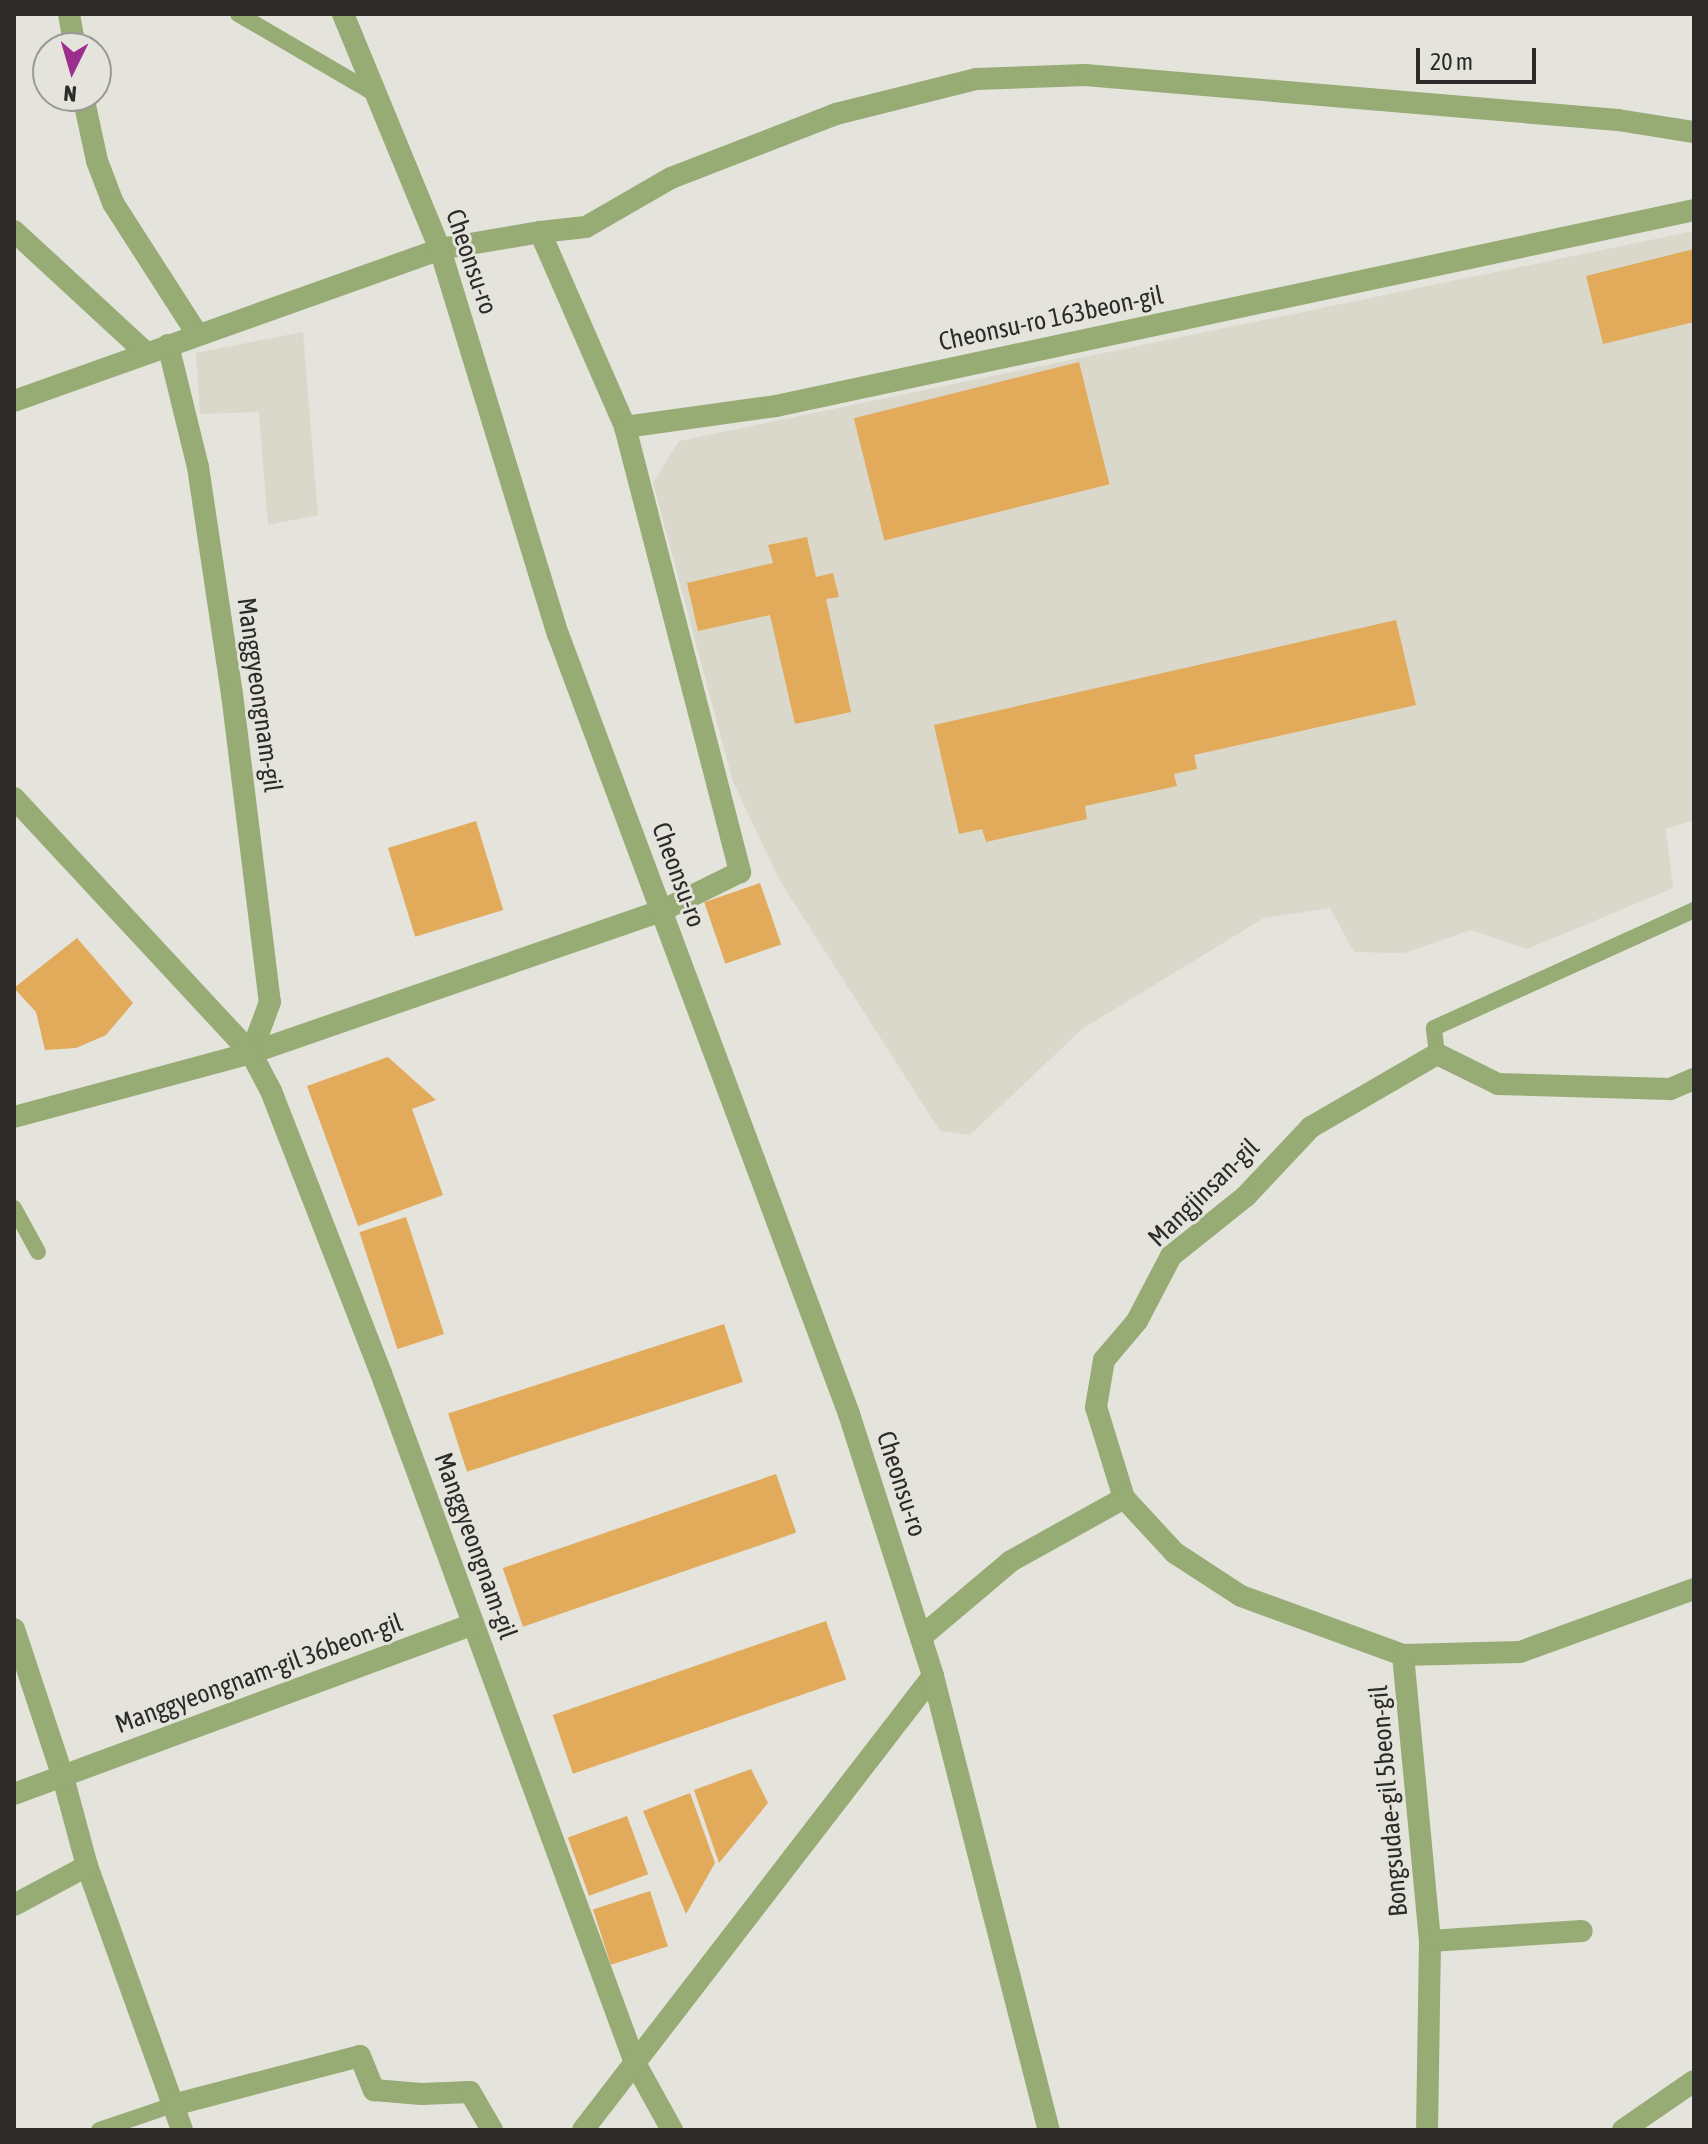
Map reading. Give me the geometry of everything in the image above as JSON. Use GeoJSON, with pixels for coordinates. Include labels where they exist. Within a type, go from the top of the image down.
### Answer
{"type":"FeatureCollection","features":[{"type":"Feature","properties":{"kind":"street","name":"Cheonsu-ro"},"geometry":{"type":"LineString","coordinates":[[343,14],[373,93],[440,249],[558,634],[849,1414],[933,1676],[1049,2130]]}},
{"type":"Feature","properties":{"kind":"street"},"geometry":{"type":"LineString","coordinates":[[14,401],[440,249],[586,227],[671,178],[836,114],[976,79],[1085,75],[1618,120],[1694,132]]}},
{"type":"Feature","properties":{"kind":"street"},"geometry":{"type":"LineString","coordinates":[[86,112],[97,161],[113,203],[197,334]]}},
{"type":"Feature","properties":{"kind":"street","name":"Cheonsu-ro 163beon-gil"},"geometry":{"type":"LineString","coordinates":[[625,427],[776,406],[1694,210]]}},
{"type":"Feature","properties":{"kind":"street"},"geometry":{"type":"LineString","coordinates":[[14,231],[146,353]]}},
{"type":"Feature","properties":{"kind":"street"},"geometry":{"type":"LineString","coordinates":[[14,1117],[251,1053],[661,911],[740,872],[625,427],[540,232]]}},
{"type":"Feature","properties":{"kind":"street","name":"Manggyeongnam-gil"},"geometry":{"type":"LineString","coordinates":[[168,345],[198,467],[232,694],[270,1002],[251,1053]]}},
{"type":"Feature","properties":{"kind":"street","name":"Manggyeongnam-gil"},"geometry":{"type":"LineString","coordinates":[[14,798],[251,1053],[271,1091],[381,1373],[635,2063],[672,2130]]}},
{"type":"Feature","properties":{"kind":"street"},"geometry":{"type":"LineString","coordinates":[[1437,1054],[1498,1084],[1670,1089],[1694,1079]]}},
{"type":"Feature","properties":{"kind":"street","name":"Mangjinsan-gil"},"geometry":{"type":"LineString","coordinates":[[1124,1498],[1096,1407],[1104,1360],[1137,1321],[1171,1256],[1246,1196],[1311,1127],[1437,1054]]}},
{"type":"Feature","properties":{"kind":"street"},"geometry":{"type":"LineString","coordinates":[[921,1637],[1011,1561],[1124,1498],[1175,1553],[1241,1596],[1403,1655],[1520,1652],[1694,1589]]}},
{"type":"Feature","properties":{"kind":"street","name":"Manggyeongnam-gil 36beon-gil"},"geometry":{"type":"LineString","coordinates":[[14,1794],[473,1624]]}},
{"type":"Feature","properties":{"kind":"street"},"geometry":{"type":"LineString","coordinates":[[14,1629],[63,1777],[87,1866],[182,2130]]}},
{"type":"Feature","properties":{"kind":"street","name":"Bongsudae-gil 5beon-gil"},"geometry":{"type":"LineString","coordinates":[[1403,1655],[1430,1941],[1427,2130]]}},
{"type":"Feature","properties":{"kind":"street"},"geometry":{"type":"LineString","coordinates":[[583,2130],[933,1676]]}},
{"type":"Feature","properties":{"kind":"street"},"geometry":{"type":"LineString","coordinates":[[14,1905],[87,1866]]}},
{"type":"Feature","properties":{"kind":"street","name":"Bongsudae-gil 5beon-gil"},"geometry":{"type":"LineString","coordinates":[[1430,1941],[1582,1931]]}},
{"type":"Feature","properties":{"kind":"street"},"geometry":{"type":"LineString","coordinates":[[173,2105],[360,2056],[374,2090],[421,2094],[470,2092],[492,2130]]}},
{"type":"Feature","properties":{"kind":"street"},"geometry":{"type":"LineString","coordinates":[[1623,2130],[1694,2081]]}},
{"type":"Feature","properties":{"kind":"lane"},"geometry":{"type":"LineString","coordinates":[[238,14],[373,93]]}},
{"type":"Feature","properties":{"kind":"lane"},"geometry":{"type":"LineString","coordinates":[[1437,1054],[1434,1028],[1694,910]]}},
{"type":"Feature","properties":{"kind":"lane"},"geometry":{"type":"LineString","coordinates":[[14,1208],[38,1252]]}},
{"type":"Feature","properties":{"kind":"lane"},"geometry":{"type":"LineString","coordinates":[[99,2130],[173,2105]]}},
{"type":"Feature","properties":{"kind":"shaded area"},"geometry":{"type":"Polygon","coordinates":[[[1694,231],[1694,820],[1666,829],[1673,888],[1527,949],[1471,930],[1404,953],[1354,952],[1330,908],[1264,918],[1082,1029],[970,1135],[940,1131],[780,881],[733,782],[653,483],[679,441],[1694,231]]]}},
{"type":"Feature","properties":{"kind":"shaded area"},"geometry":{"type":"Polygon","coordinates":[[[303,332],[318,515],[268,525],[259,412],[200,414],[196,353],[303,332]]]}},
{"type":"Feature","properties":{"kind":"building"},"geometry":{"type":"Polygon","coordinates":[[[1694,249],[1694,322],[1603,344],[1586,276],[1694,249]]]}},
{"type":"Feature","properties":{"kind":"building"},"geometry":{"type":"Polygon","coordinates":[[[1079,362],[1109,484],[884,540],[854,418],[1079,362]]]}},
{"type":"Feature","properties":{"kind":"building"},"geometry":{"type":"Polygon","coordinates":[[[807,537],[816,577],[833,573],[839,597],[826,599],[851,712],[795,724],[770,615],[698,631],[687,583],[773,563],[768,545],[807,537]]]}},
{"type":"Feature","properties":{"kind":"building"},"geometry":{"type":"Polygon","coordinates":[[[1396,620],[1416,705],[1194,755],[1197,769],[1174,774],[1177,786],[1085,806],[1087,819],[986,842],[982,829],[959,834],[934,725],[1396,620]]]}},
{"type":"Feature","properties":{"kind":"building"},"geometry":{"type":"Polygon","coordinates":[[[476,821],[503,910],[415,937],[388,848],[476,821]]]}},
{"type":"Feature","properties":{"kind":"building"},"geometry":{"type":"Polygon","coordinates":[[[760,883],[781,944],[725,964],[704,902],[760,883]]]}},
{"type":"Feature","properties":{"kind":"building"},"geometry":{"type":"Polygon","coordinates":[[[77,938],[133,1003],[106,1035],[76,1048],[45,1050],[36,1012],[14,988],[77,938]]]}},
{"type":"Feature","properties":{"kind":"building"},"geometry":{"type":"Polygon","coordinates":[[[388,1057],[436,1100],[412,1109],[443,1195],[358,1226],[307,1086],[388,1057]]]}},
{"type":"Feature","properties":{"kind":"building"},"geometry":{"type":"Polygon","coordinates":[[[406,1217],[444,1334],[397,1349],[359,1232],[406,1217]]]}},
{"type":"Feature","properties":{"kind":"building"},"geometry":{"type":"Polygon","coordinates":[[[724,1324],[743,1382],[467,1472],[448,1414],[724,1324]]]}},
{"type":"Feature","properties":{"kind":"building"},"geometry":{"type":"Polygon","coordinates":[[[776,1474],[796,1533],[523,1627],[503,1568],[776,1474]]]}},
{"type":"Feature","properties":{"kind":"building"},"geometry":{"type":"Polygon","coordinates":[[[826,1621],[846,1680],[573,1774],[553,1715],[826,1621]]]}},
{"type":"Feature","properties":{"kind":"building"},"geometry":{"type":"Polygon","coordinates":[[[751,1769],[768,1803],[719,1863],[694,1790],[751,1769]]]}},
{"type":"Feature","properties":{"kind":"building"},"geometry":{"type":"Polygon","coordinates":[[[690,1793],[715,1863],[686,1914],[643,1811],[690,1793]]]}},
{"type":"Feature","properties":{"kind":"building"},"geometry":{"type":"Polygon","coordinates":[[[627,1816],[648,1874],[589,1896],[568,1838],[627,1816]]]}},
{"type":"Feature","properties":{"kind":"building"},"geometry":{"type":"Polygon","coordinates":[[[650,1891],[668,1946],[611,1965],[593,1910],[650,1891]]]}}]}
